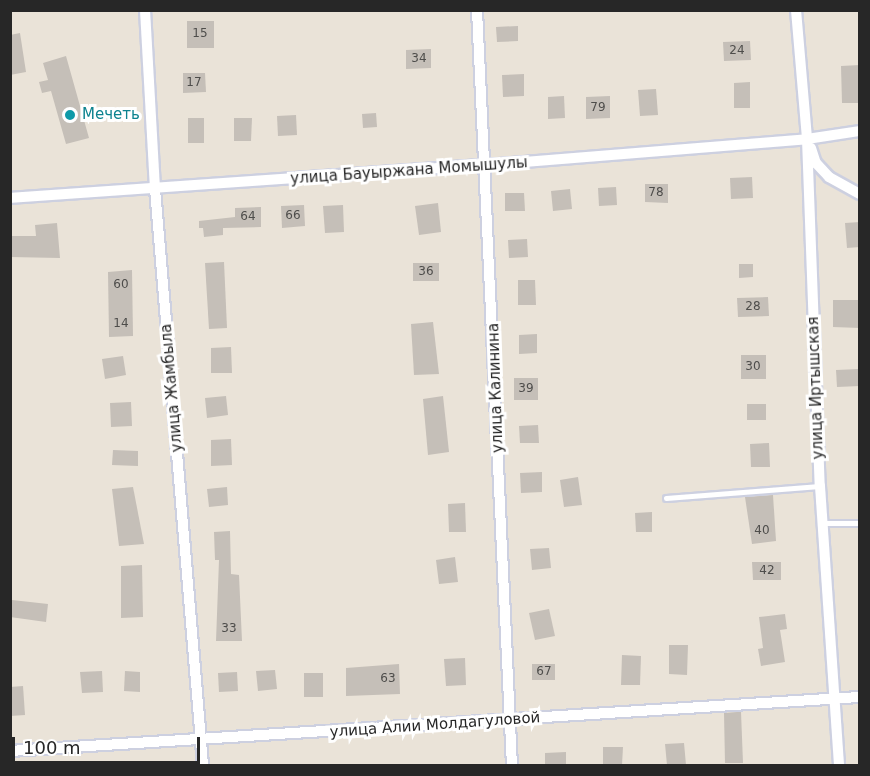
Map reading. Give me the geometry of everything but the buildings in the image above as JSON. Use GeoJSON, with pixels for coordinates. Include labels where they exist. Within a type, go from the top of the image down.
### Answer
{"type":"FeatureCollection","features":[{"type":"Feature","properties":{"kind":"street","name":"улица Жамбыла"},"geometry":{"type":"LineString","coordinates":[[145,10],[155,189],[202,741],[202,765]]}},
{"type":"Feature","properties":{"kind":"street","name":"улица Калинина"},"geometry":{"type":"LineString","coordinates":[[477,10],[487,165],[512,765]]}},
{"type":"Feature","properties":{"kind":"street","name":"улица Иртышская"},"geometry":{"type":"LineString","coordinates":[[796,10],[807,139],[820,486],[839,765]]}},
{"type":"Feature","properties":{"kind":"street","name":"улица Бауыржана Момышулы"},"geometry":{"type":"LineString","coordinates":[[10,198],[487,165],[807,139],[860,131]]}},
{"type":"Feature","properties":{"kind":"street"},"geometry":{"type":"LineString","coordinates":[[807,139],[816,163],[829,177],[860,194]]}},
{"type":"Feature","properties":{"kind":"street","name":"улица Алии Молдагуловой"},"geometry":{"type":"LineString","coordinates":[[10,751],[202,741],[860,697]]}},
{"type":"Feature","properties":{"kind":"lane"},"geometry":{"type":"LineString","coordinates":[[666,498],[820,486]]}},
{"type":"Feature","properties":{"kind":"lane"},"geometry":{"type":"LineString","coordinates":[[823,523],[860,523]]}},
{"type":"Feature","properties":{"kind":"place","name":"Мечеть"},"geometry":{"type":"Point","coordinates":[70,115]}}]}
